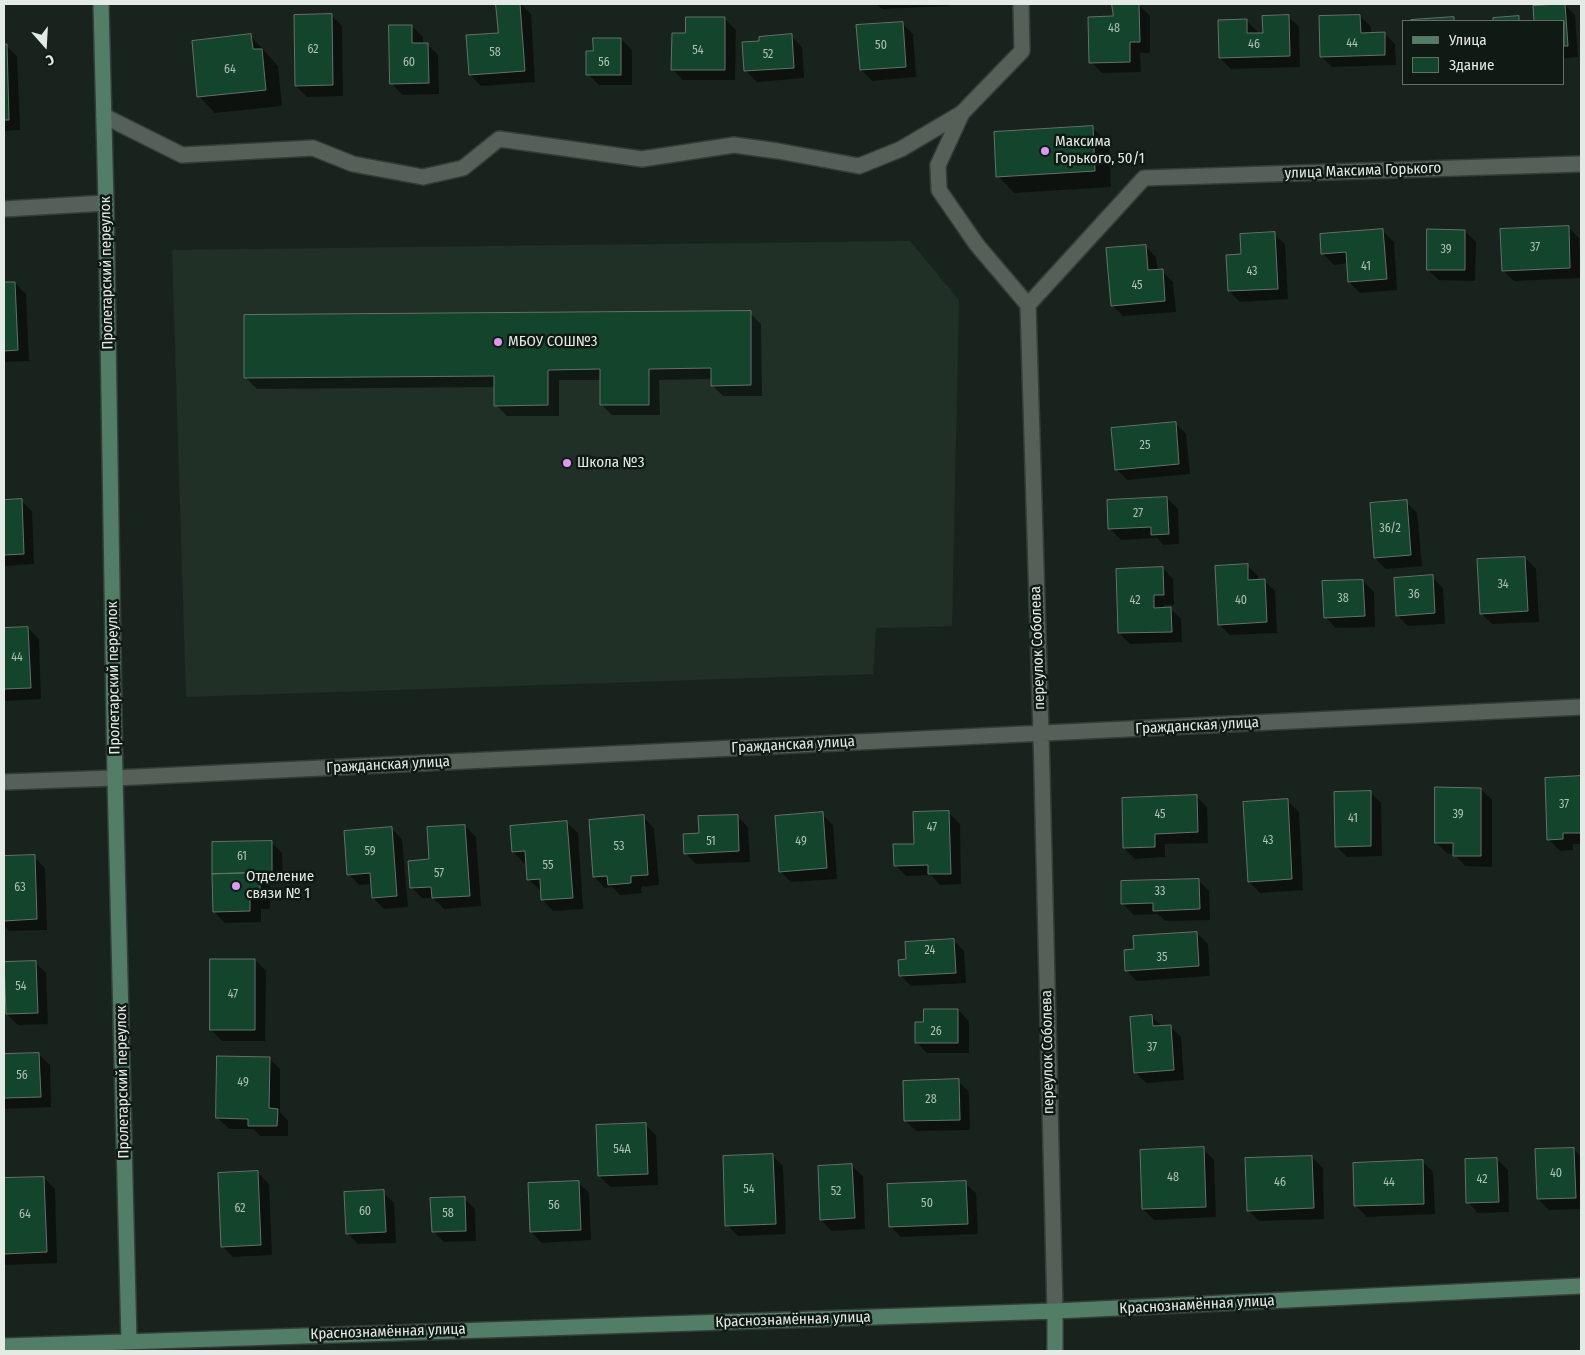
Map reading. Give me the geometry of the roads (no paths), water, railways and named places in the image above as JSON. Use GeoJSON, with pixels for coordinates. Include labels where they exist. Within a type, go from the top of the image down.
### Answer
{"type":"FeatureCollection","features":[{"type":"Feature","properties":{"kind":"main road","name":"Пролетарский переулок"},"geometry":{"type":"LineString","coordinates":[[101,4],[115,778],[130,1346]]}},
{"type":"Feature","properties":{"kind":"main road","name":"Краснознамённая улица"},"geometry":{"type":"LineString","coordinates":[[4,1346],[130,1346],[1055,1311],[1581,1286]]}},
{"type":"Feature","properties":{"kind":"main road","name":"переулок Соболева"},"geometry":{"type":"LineString","coordinates":[[1055,1311],[1055,1351]]}},
{"type":"Feature","properties":{"kind":"street"},"geometry":{"type":"LineString","coordinates":[[104,116],[182,155],[313,148],[353,164],[423,178],[463,168],[499,139],[642,159],[734,145],[859,166],[901,149],[962,113],[1022,51],[1021,4]]}},
{"type":"Feature","properties":{"kind":"street"},"geometry":{"type":"LineString","coordinates":[[962,113],[938,165],[939,190],[977,245],[1028,305]]}},
{"type":"Feature","properties":{"kind":"street","name":"улица Максима Горького"},"geometry":{"type":"LineString","coordinates":[[1028,305],[1144,178],[1581,164]]}},
{"type":"Feature","properties":{"kind":"street"},"geometry":{"type":"LineString","coordinates":[[4,210],[106,203]]}},
{"type":"Feature","properties":{"kind":"street","name":"переулок Соболева"},"geometry":{"type":"LineString","coordinates":[[1028,305],[1041,733],[1055,1311]]}},
{"type":"Feature","properties":{"kind":"street","name":"Гражданская улица"},"geometry":{"type":"LineString","coordinates":[[4,782],[1581,708]]}},
{"type":"Feature","properties":{"kind":"place","name":"Максима Горького, 50/1"},"geometry":{"type":"Point","coordinates":[1045,151]}},
{"type":"Feature","properties":{"kind":"place","name":"МБОУ СОШ№3"},"geometry":{"type":"Point","coordinates":[498,342]}},
{"type":"Feature","properties":{"kind":"place","name":"Школа №3"},"geometry":{"type":"Point","coordinates":[567,463]}},
{"type":"Feature","properties":{"kind":"place","name":"Отделение связи № 1"},"geometry":{"type":"Point","coordinates":[236,886]}}]}
